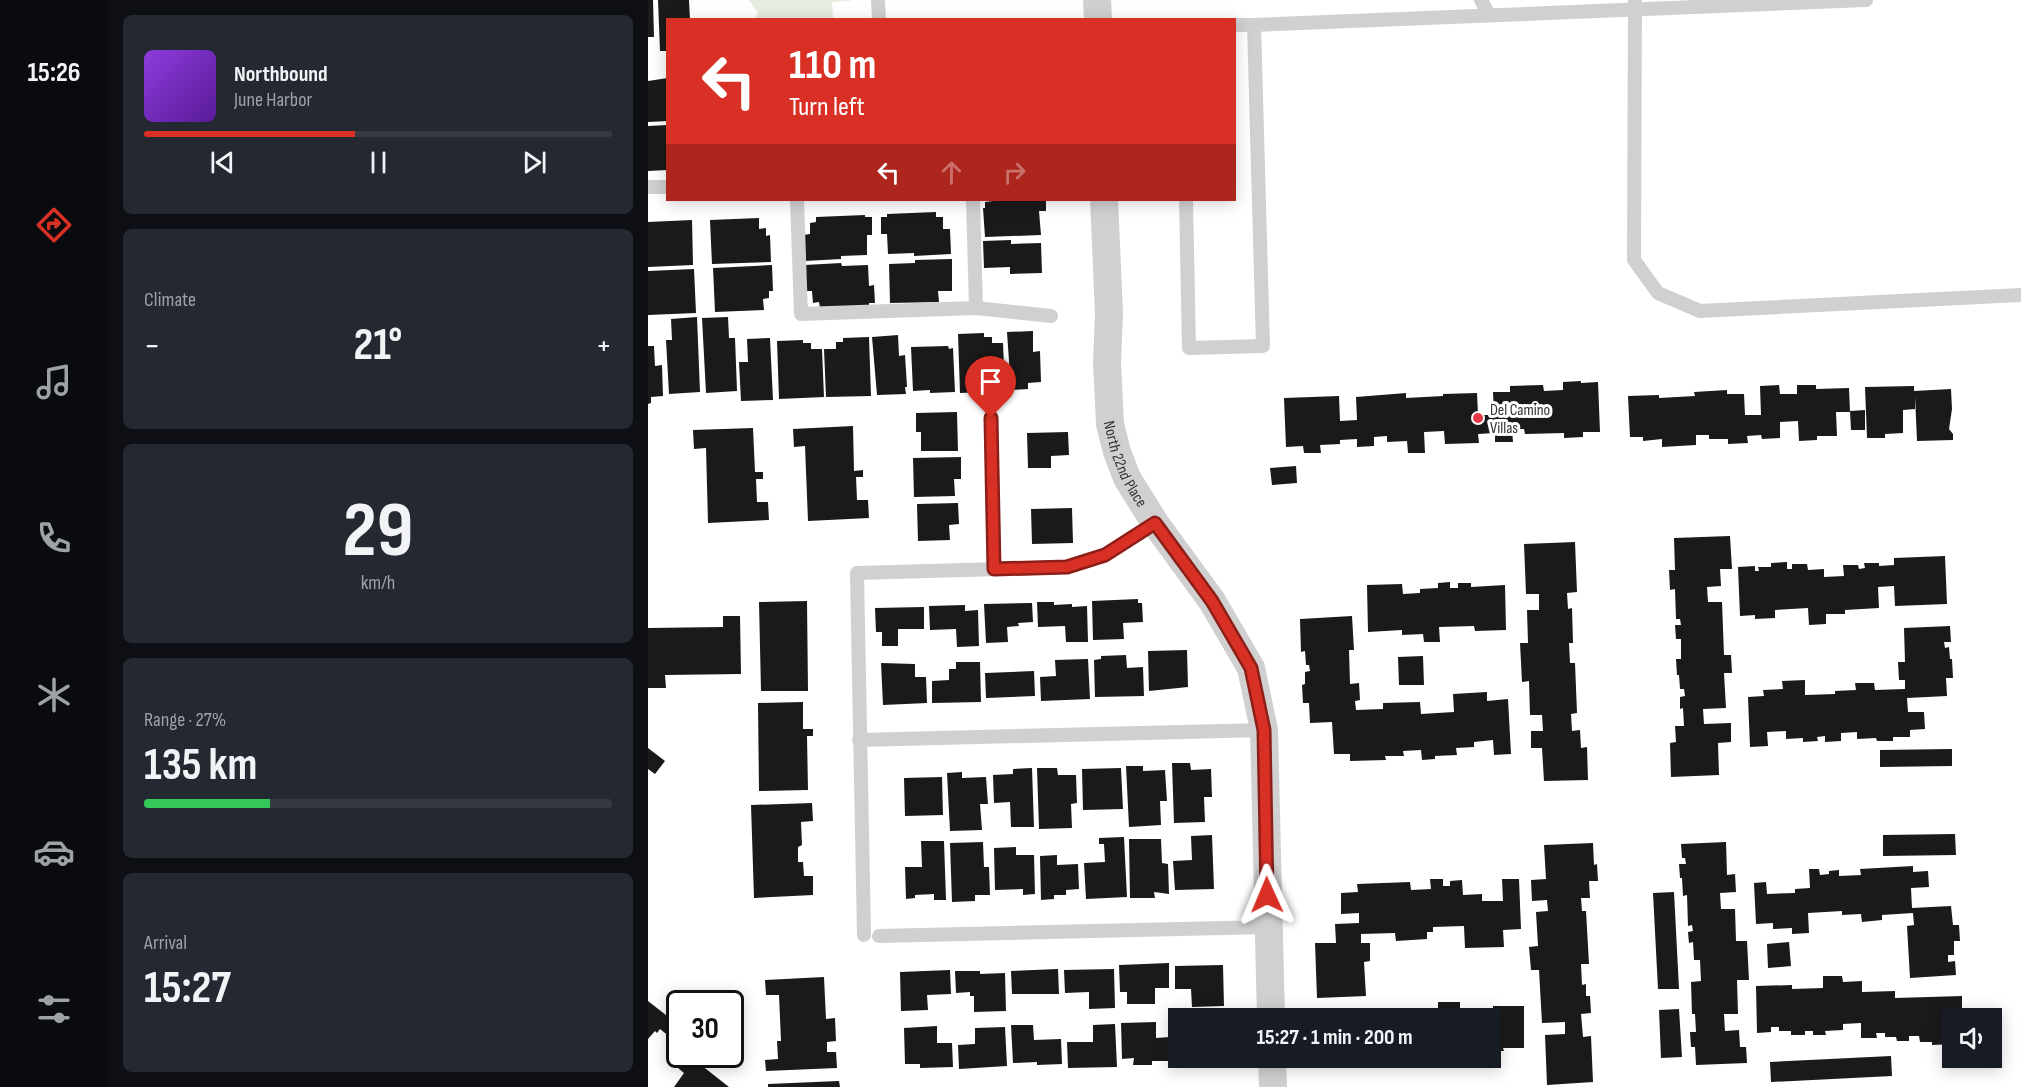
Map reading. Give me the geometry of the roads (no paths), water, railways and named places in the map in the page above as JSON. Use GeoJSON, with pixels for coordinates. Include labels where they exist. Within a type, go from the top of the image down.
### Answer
{"type":"FeatureCollection","features":[{"type":"Feature","properties":{"kind":"street"},"geometry":{"type":"LineString","coordinates":[[1097,0],[1098,18]]}},
{"type":"Feature","properties":{"kind":"street","name":"North 22nd Place"},"geometry":{"type":"LineString","coordinates":[[1104,201],[1110,424],[1117,452],[1127,478],[1155,523],[1212,601],[1251,668],[1264,730],[1271,1008]]}},
{"type":"Feature","properties":{"kind":"street"},"geometry":{"type":"LineString","coordinates":[[1272,1068],[1273,1087]]}},
{"type":"Feature","properties":{"kind":"lane"},"geometry":{"type":"LineString","coordinates":[[878,0],[879,18]]}},
{"type":"Feature","properties":{"kind":"lane"},"geometry":{"type":"LineString","coordinates":[[1481,0],[1489,15]]}},
{"type":"Feature","properties":{"kind":"lane"},"geometry":{"type":"LineString","coordinates":[[1236,25],[1489,15],[1635,5],[1866,0]]}},
{"type":"Feature","properties":{"kind":"lane"},"geometry":{"type":"LineString","coordinates":[[1635,5],[1634,260],[1658,293],[1700,311],[2021,295]]}},
{"type":"Feature","properties":{"kind":"lane"},"geometry":{"type":"LineString","coordinates":[[1186,201],[1189,348],[1263,346],[1254,25]]}},
{"type":"Feature","properties":{"kind":"lane"},"geometry":{"type":"LineString","coordinates":[[648,187],[666,187]]}},
{"type":"Feature","properties":{"kind":"lane"},"geometry":{"type":"LineString","coordinates":[[797,201],[801,314],[976,308],[1051,316]]}},
{"type":"Feature","properties":{"kind":"lane"},"geometry":{"type":"LineString","coordinates":[[973,201],[976,308]]}},
{"type":"Feature","properties":{"kind":"lane"},"geometry":{"type":"LineString","coordinates":[[991,418],[994,569]]}},
{"type":"Feature","properties":{"kind":"lane"},"geometry":{"type":"LineString","coordinates":[[864,935],[857,573],[1067,567],[1105,555],[1155,523]]}},
{"type":"Feature","properties":{"kind":"lane"},"geometry":{"type":"LineString","coordinates":[[859,740],[1264,730]]}},
{"type":"Feature","properties":{"kind":"lane"},"geometry":{"type":"LineString","coordinates":[[879,936],[1268,927]]}},
{"type":"Feature","properties":{"kind":"place","name":"Del Camino Villas"},"geometry":{"type":"Point","coordinates":[1478,418]}}]}
